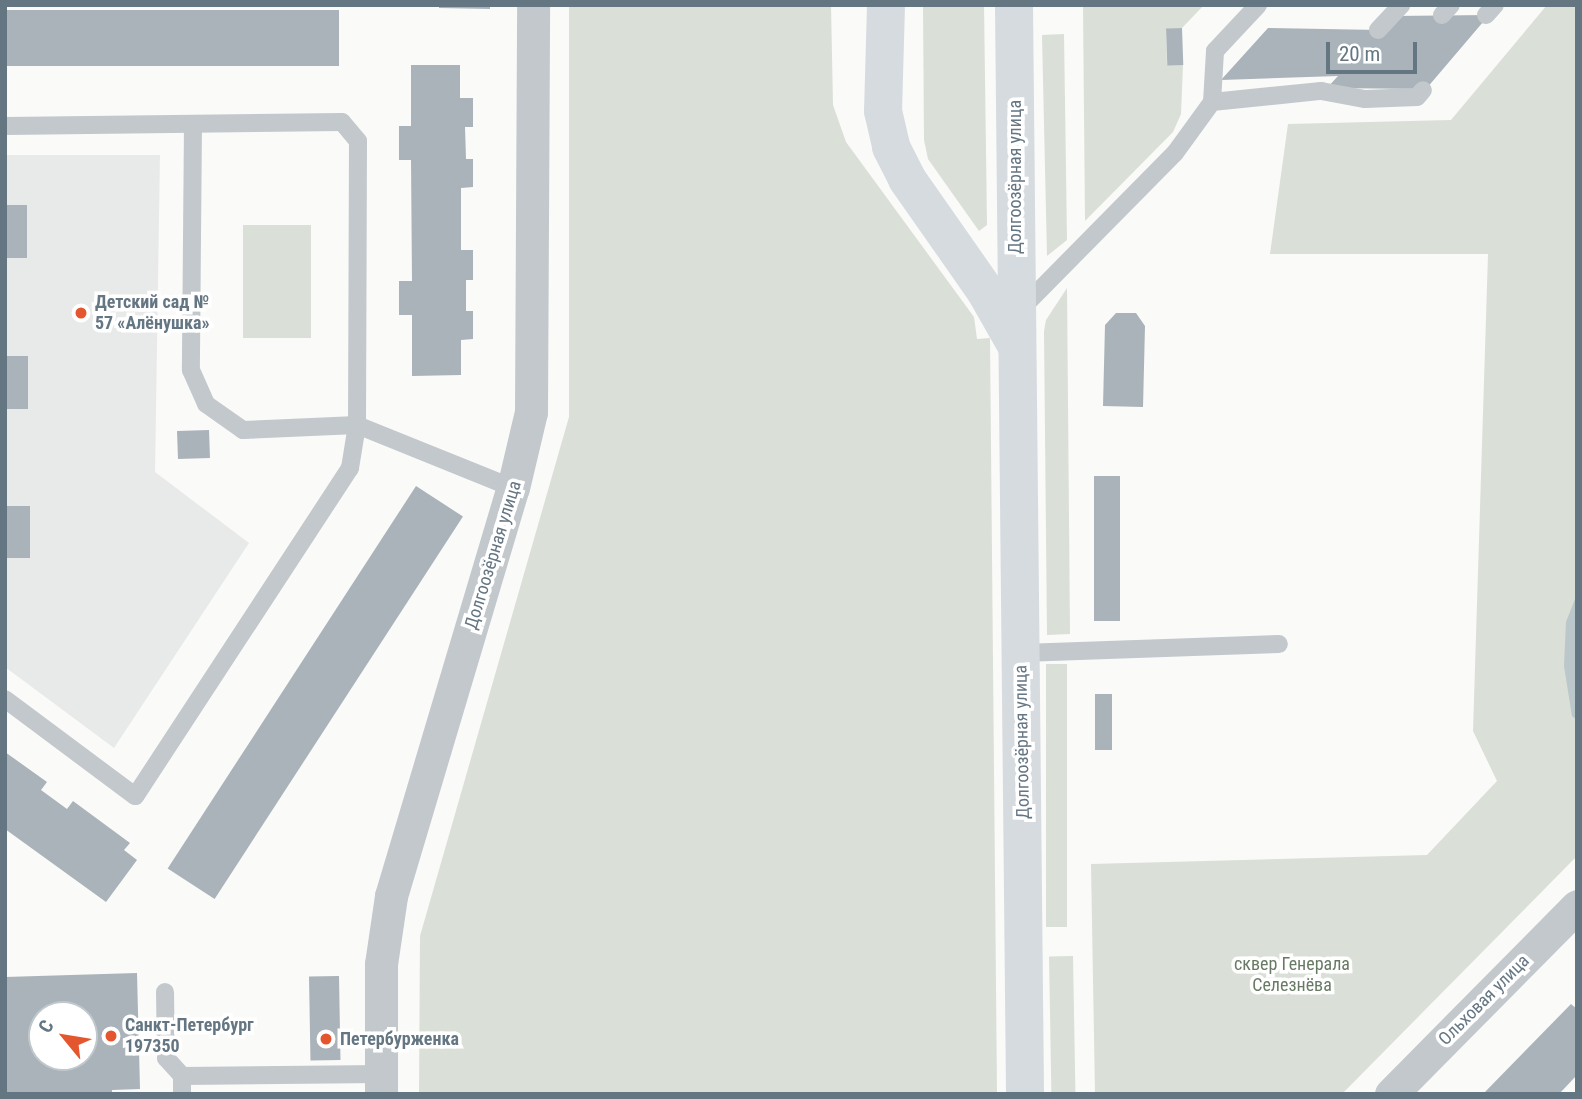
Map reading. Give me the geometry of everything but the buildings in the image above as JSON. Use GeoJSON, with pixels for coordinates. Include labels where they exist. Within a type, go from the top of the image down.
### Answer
{"type":"FeatureCollection","features":[{"type":"Feature","properties":{"kind":"main road","name":"Долгоозёрная улица"},"geometry":{"type":"LineString","coordinates":[[886,5],[883,111],[891,146],[907,179],[986,292],[1017,331]]}},
{"type":"Feature","properties":{"kind":"main road","name":"Долгоозёрная улица"},"geometry":{"type":"LineString","coordinates":[[1014,5],[1025,1094]]}},
{"type":"Feature","properties":{"kind":"street","name":"Долгоозёрная улица"},"geometry":{"type":"LineString","coordinates":[[381,1084],[381,964],[391,896],[513,488],[531,412],[533,5]]}},
{"type":"Feature","properties":{"kind":"street","name":"Ольховая улица"},"geometry":{"type":"LineString","coordinates":[[1391,1094],[1577,906]]}},
{"type":"Feature","properties":{"kind":"lane"},"geometry":{"type":"LineString","coordinates":[[1017,331],[1175,153],[1212,102],[1215,51],[1258,5]]}},
{"type":"Feature","properties":{"kind":"lane"},"geometry":{"type":"LineString","coordinates":[[1378,30],[1401,5]]}},
{"type":"Feature","properties":{"kind":"lane"},"geometry":{"type":"LineString","coordinates":[[1321,91],[1336,76]]}},
{"type":"Feature","properties":{"kind":"lane"},"geometry":{"type":"LineString","coordinates":[[1212,102],[1321,91],[1417,97],[1423,90]]}},
{"type":"Feature","properties":{"kind":"lane"},"geometry":{"type":"LineString","coordinates":[[5,126],[342,122],[358,141],[357,425],[350,468],[135,796],[5,699]]}},
{"type":"Feature","properties":{"kind":"lane"},"geometry":{"type":"LineString","coordinates":[[193,124],[191,370],[206,404],[243,430],[357,425],[513,488]]}},
{"type":"Feature","properties":{"kind":"lane"},"geometry":{"type":"LineString","coordinates":[[1022,653],[1279,645]]}},
{"type":"Feature","properties":{"kind":"lane"},"geometry":{"type":"LineString","coordinates":[[164,992],[166,1058],[182,1085],[381,1084]]}},
{"type":"Feature","properties":{"kind":"shaded area","name":"Детский сад № 57 «Алёнушка»"},"geometry":{"type":"Polygon","coordinates":[[[5,155],[160,155],[155,472],[249,543],[114,748],[5,667],[5,155]]]}},
{"type":"Feature","properties":{"kind":"shaded area"},"geometry":{"type":"Polygon","coordinates":[[[1577,594],[1577,720],[1572,716],[1564,666],[1566,622],[1577,594]]]}},
{"type":"Feature","properties":{"kind":"green space"},"geometry":{"type":"Polygon","coordinates":[[[569,5],[831,5],[833,105],[846,142],[974,317],[977,339],[990,338],[997,1094],[419,1094],[420,936],[569,417],[569,5]]]}},
{"type":"Feature","properties":{"kind":"green space"},"geometry":{"type":"Polygon","coordinates":[[[923,5],[984,5],[987,225],[979,231],[928,159],[924,140],[923,5]]]}},
{"type":"Feature","properties":{"kind":"green space"},"geometry":{"type":"Polygon","coordinates":[[[1083,5],[1204,5],[1182,28],[1166,29],[1167,65],[1183,65],[1181,114],[1173,132],[1085,221],[1083,5]]]}},
{"type":"Feature","properties":{"kind":"green space","name":"сквер Генерала Селезнёва"},"geometry":{"type":"Polygon","coordinates":[[[1547,5],[1577,5],[1577,856],[1342,1094],[1095,1094],[1091,864],[1427,855],[1497,781],[1473,731],[1488,254],[1270,254],[1288,124],[1451,120],[1547,5]]]}},
{"type":"Feature","properties":{"kind":"green space"},"geometry":{"type":"Polygon","coordinates":[[[1064,34],[1067,240],[1047,256],[1042,35],[1064,34]]]}},
{"type":"Feature","properties":{"kind":"green space"},"geometry":{"type":"Polygon","coordinates":[[[243,225],[311,225],[311,338],[243,338],[243,225]]]}},
{"type":"Feature","properties":{"kind":"green space"},"geometry":{"type":"Polygon","coordinates":[[[1067,288],[1070,634],[1047,635],[1044,331],[1046,320],[1067,288]]]}},
{"type":"Feature","properties":{"kind":"green space"},"geometry":{"type":"Polygon","coordinates":[[[1046,664],[1067,664],[1067,927],[1046,927],[1046,664]]]}},
{"type":"Feature","properties":{"kind":"green space"},"geometry":{"type":"Polygon","coordinates":[[[1049,956],[1073,956],[1075,1094],[1051,1094],[1049,956]]]}},
{"type":"Feature","properties":{"kind":"place","name":"Детский сад № 57 «Алёнушка»"},"geometry":{"type":"Point","coordinates":[81,313]}},
{"type":"Feature","properties":{"kind":"place","name":"Санкт-Петербург 197350"},"geometry":{"type":"Point","coordinates":[111,1036]}},
{"type":"Feature","properties":{"kind":"place","name":"Петербурженка"},"geometry":{"type":"Point","coordinates":[326,1039]}}]}
